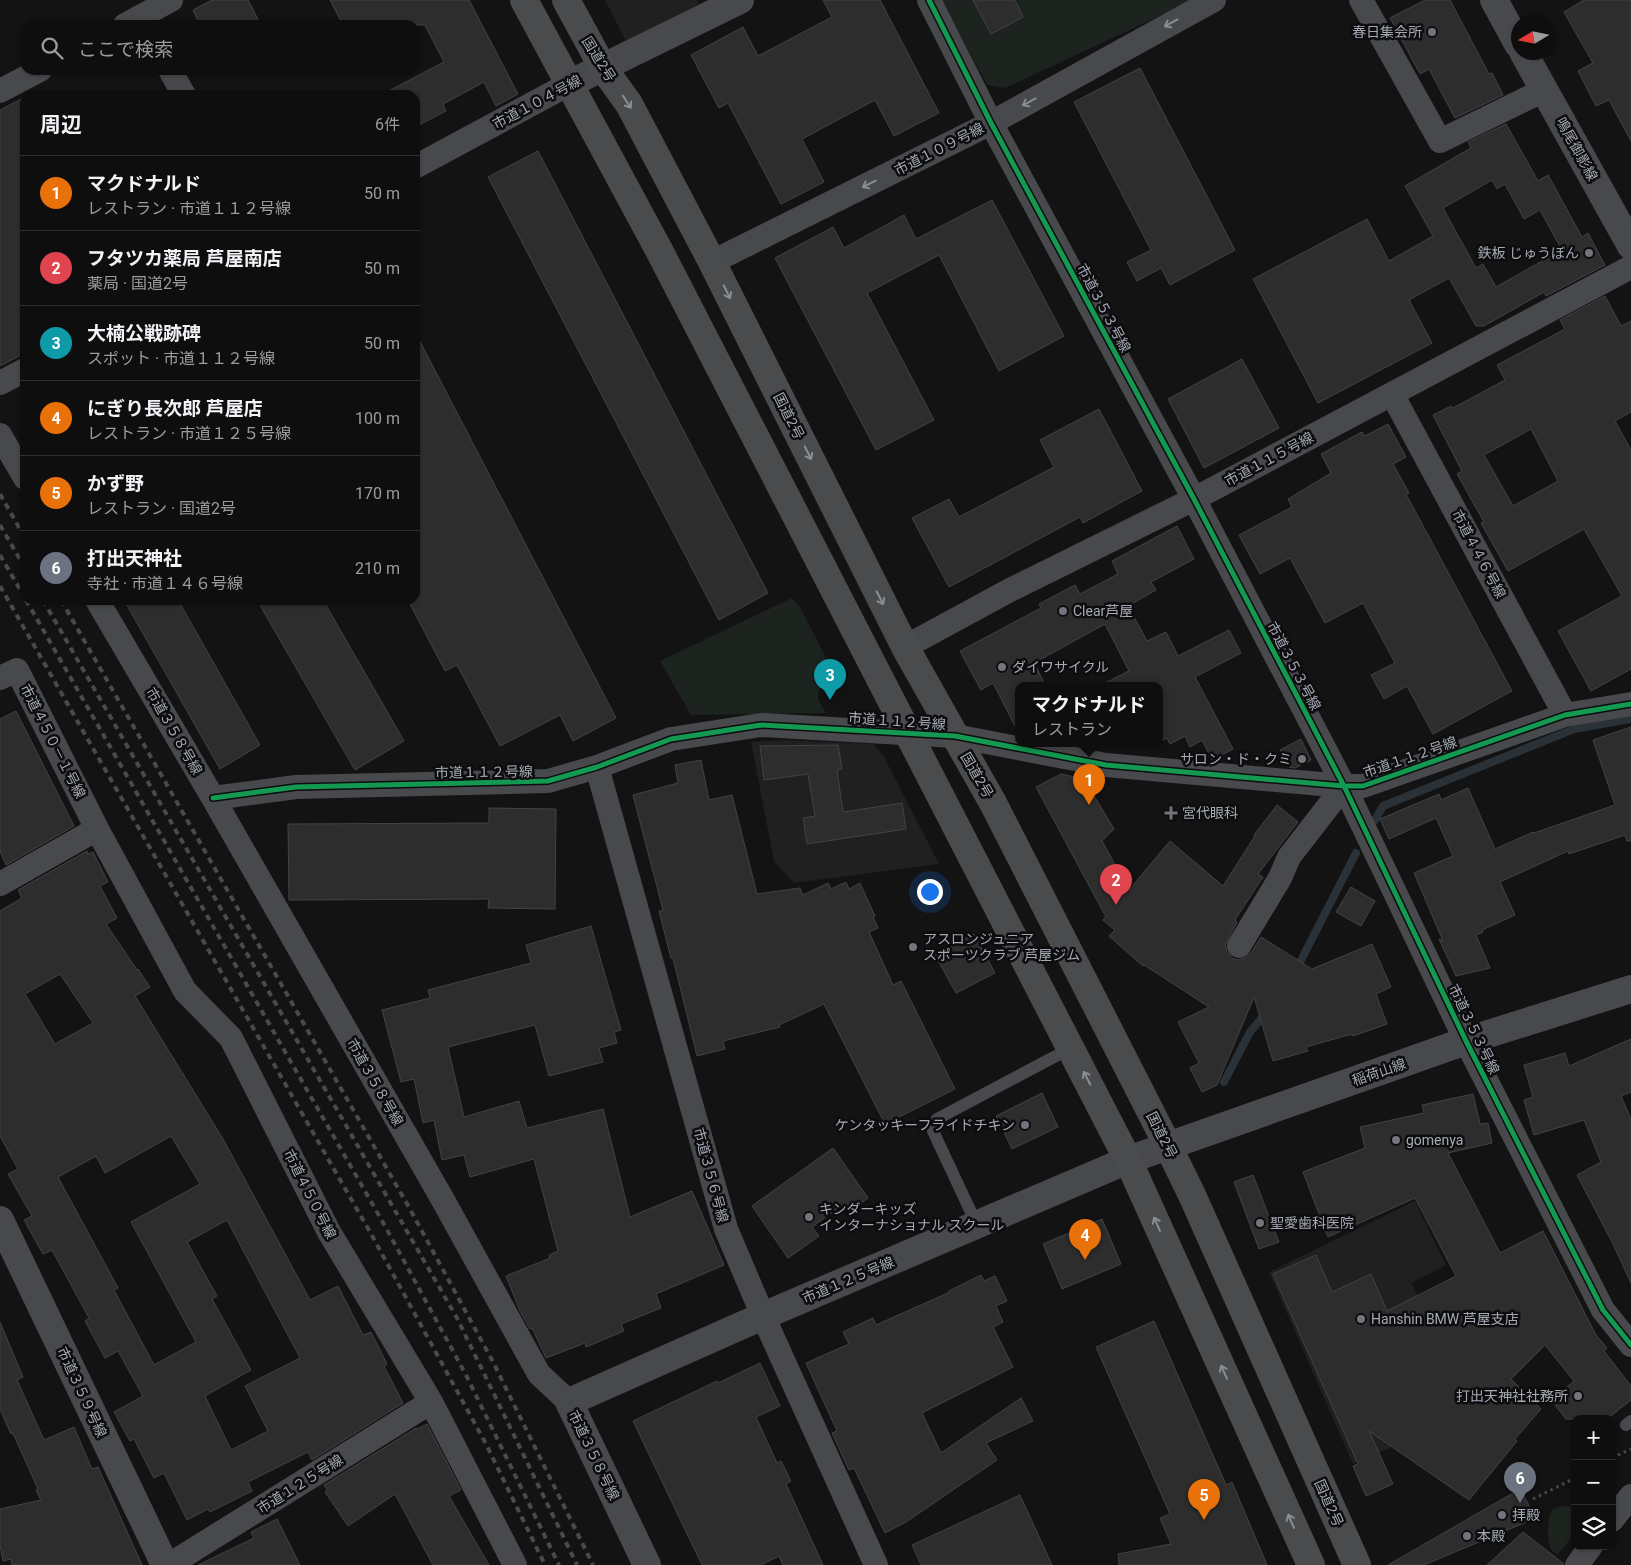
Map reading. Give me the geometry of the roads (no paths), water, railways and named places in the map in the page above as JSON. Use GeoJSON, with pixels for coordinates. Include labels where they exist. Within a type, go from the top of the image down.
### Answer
{"type":"FeatureCollection","features":[{"type":"Feature","properties":{"kind":"highway"},"geometry":{"type":"LineString","coordinates":[[524,0],[660,252],[1128,1160],[1311,1565]]}},
{"type":"Feature","properties":{"kind":"highway","name":"国道2号"},"geometry":{"type":"LineString","coordinates":[[566,0],[603,68],[629,104],[712,262],[905,648],[993,803],[1168,1146],[1196,1204],[1357,1565]]}},
{"type":"Feature","properties":{"kind":"street"},"geometry":{"type":"LineString","coordinates":[[136,17],[172,0]]}},
{"type":"Feature","properties":{"kind":"street","name":"市道１０４号線"},"geometry":{"type":"LineString","coordinates":[[420,164],[569,84],[740,0]]}},
{"type":"Feature","properties":{"kind":"street","name":"市道３５３号線"},"geometry":{"type":"LineString","coordinates":[[929,0],[991,123],[1194,499],[1344,786],[1466,1041],[1604,1310],[1631,1346]]}},
{"type":"Feature","properties":{"kind":"street","name":"市道１０９号線"},"geometry":{"type":"LineString","coordinates":[[712,262],[991,123],[1214,0]]}},
{"type":"Feature","properties":{"kind":"street"},"geometry":{"type":"LineString","coordinates":[[1361,0],[1440,141],[1544,90]]}},
{"type":"Feature","properties":{"kind":"street"},"geometry":{"type":"LineString","coordinates":[[1498,1],[1511,29]]}},
{"type":"Feature","properties":{"kind":"street","name":"鳴尾御影線"},"geometry":{"type":"LineString","coordinates":[[1527,60],[1631,246]]}},
{"type":"Feature","properties":{"kind":"street"},"geometry":{"type":"LineString","coordinates":[[0,92],[31,75]]}},
{"type":"Feature","properties":{"kind":"street"},"geometry":{"type":"LineString","coordinates":[[173,75],[181,90]]}},
{"type":"Feature","properties":{"kind":"street","name":"市道１１５号線"},"geometry":{"type":"LineString","coordinates":[[905,648],[1010,590],[1194,499],[1631,267]]}},
{"type":"Feature","properties":{"kind":"street"},"geometry":{"type":"LineString","coordinates":[[0,383],[20,373]]}},
{"type":"Feature","properties":{"kind":"street","name":"市道４４６号線"},"geometry":{"type":"LineString","coordinates":[[1392,394],[1565,715]]}},
{"type":"Feature","properties":{"kind":"street"},"geometry":{"type":"LineString","coordinates":[[0,435],[20,469]]}},
{"type":"Feature","properties":{"kind":"street","name":"市道３５８号線"},"geometry":{"type":"LineString","coordinates":[[100,605],[213,798],[443,1200],[539,1374],[569,1402],[647,1565]]}},
{"type":"Feature","properties":{"kind":"street","name":"市道４５０－１号線"},"geometry":{"type":"LineString","coordinates":[[0,678],[16,670],[97,829]]}},
{"type":"Feature","properties":{"kind":"street","name":"市道１１２号線"},"geometry":{"type":"LineString","coordinates":[[213,798],[296,787],[548,781],[597,767],[671,739],[761,725],[954,736],[1106,765],[1344,786],[1363,786],[1565,715],[1631,704]]}},
{"type":"Feature","properties":{"kind":"street","name":"市道３５６号線"},"geometry":{"type":"LineString","coordinates":[[597,767],[726,1229],[763,1316],[876,1565]]}},
{"type":"Feature","properties":{"kind":"street"},"geometry":{"type":"LineString","coordinates":[[1239,946],[1280,878],[1289,857],[1344,786]]}},
{"type":"Feature","properties":{"kind":"street"},"geometry":{"type":"LineString","coordinates":[[0,884],[97,829]]}},
{"type":"Feature","properties":{"kind":"street","name":"市道４５０号線"},"geometry":{"type":"LineString","coordinates":[[97,829],[185,991],[230,1038],[329,1232],[431,1402],[515,1565]]}},
{"type":"Feature","properties":{"kind":"street","name":"稲荷山線"},"geometry":{"type":"LineString","coordinates":[[1128,1160],[1466,1041],[1631,989]]}},
{"type":"Feature","properties":{"kind":"street","name":"市道１２５号線"},"geometry":{"type":"LineString","coordinates":[[569,1402],[763,1316],[1128,1160]]}},
{"type":"Feature","properties":{"kind":"street","name":"市道３５９号線"},"geometry":{"type":"LineString","coordinates":[[0,1220],[165,1565]]}},
{"type":"Feature","properties":{"kind":"street","name":"市道１２５号線"},"geometry":{"type":"LineString","coordinates":[[169,1565],[431,1402]]}},
{"type":"Feature","properties":{"kind":"street"},"geometry":{"type":"LineString","coordinates":[[1616,1515],[1631,1496]]}},
{"type":"Feature","properties":{"kind":"street"},"geometry":{"type":"LineString","coordinates":[[1577,1565],[1589,1550]]}},
{"type":"Feature","properties":{"kind":"lane"},"geometry":{"type":"LineString","coordinates":[[976,1225],[933,1131],[937,1119],[1071,1048]]}},
{"type":"Feature","properties":{"kind":"waterway"},"geometry":{"type":"LineString","coordinates":[[1375,820],[1383,806],[1574,729],[1631,719]]}},
{"type":"Feature","properties":{"kind":"waterway"},"geometry":{"type":"LineString","coordinates":[[1296,970],[1356,853]]}},
{"type":"Feature","properties":{"kind":"waterway"},"geometry":{"type":"LineString","coordinates":[[1224,1082],[1250,1032],[1267,1012]]}},
{"type":"Feature","properties":{"kind":"railway"},"geometry":{"type":"LineString","coordinates":[[0,494],[20,529]]}},
{"type":"Feature","properties":{"kind":"railway"},"geometry":{"type":"LineString","coordinates":[[0,525],[20,559]]}},
{"type":"Feature","properties":{"kind":"railway"},"geometry":{"type":"LineString","coordinates":[[0,555],[20,589]]}},
{"type":"Feature","properties":{"kind":"railway"},"geometry":{"type":"LineString","coordinates":[[0,586],[370,1232],[486,1444],[545,1565]]}},
{"type":"Feature","properties":{"kind":"railway"},"geometry":{"type":"LineString","coordinates":[[29,605],[385,1226],[466,1375],[559,1565]]}},
{"type":"Feature","properties":{"kind":"railway"},"geometry":{"type":"LineString","coordinates":[[46,605],[457,1318],[577,1565]]}},
{"type":"Feature","properties":{"kind":"railway"},"geometry":{"type":"LineString","coordinates":[[64,605],[410,1209],[492,1360],[593,1565]]}},
{"type":"Feature","properties":{"kind":"place","name":"春日集会所"},"geometry":{"type":"Point","coordinates":[1432,32]}},
{"type":"Feature","properties":{"kind":"place","name":"鉄板 じゅうぼん"},"geometry":{"type":"Point","coordinates":[1589,253]}},
{"type":"Feature","properties":{"kind":"place","name":"Clear芦屋"},"geometry":{"type":"Point","coordinates":[1063,611]}},
{"type":"Feature","properties":{"kind":"place","name":"ダイワサイクル"},"geometry":{"type":"Point","coordinates":[1002,667]}},
{"type":"Feature","properties":{"kind":"place","name":"大楠公戦跡碑"},"geometry":{"type":"Point","coordinates":[830,700]}},
{"type":"Feature","properties":{"kind":"place","name":"サロン・ド・クミ"},"geometry":{"type":"Point","coordinates":[1302,759]}},
{"type":"Feature","properties":{"kind":"place","name":"マクドナルド"},"geometry":{"type":"Point","coordinates":[1089,805]}},
{"type":"Feature","properties":{"kind":"place","name":"宮代眼科"},"geometry":{"type":"Point","coordinates":[1171,813]}},
{"type":"Feature","properties":{"kind":"place","name":"フタツカ薬局 芦屋南店"},"geometry":{"type":"Point","coordinates":[1116,905]}},
{"type":"Feature","properties":{"kind":"place","name":"アスロンジュニア スポーツクラブ 芦屋ジム"},"geometry":{"type":"Point","coordinates":[913,947]}},
{"type":"Feature","properties":{"kind":"place","name":"ケンタッキーフライドチキン"},"geometry":{"type":"Point","coordinates":[1025,1125]}},
{"type":"Feature","properties":{"kind":"place","name":"gomenya"},"geometry":{"type":"Point","coordinates":[1396,1140]}},
{"type":"Feature","properties":{"kind":"place","name":"キンダーキッズ インターナショナル スクール"},"geometry":{"type":"Point","coordinates":[809,1217]}},
{"type":"Feature","properties":{"kind":"place","name":"聖愛歯科医院"},"geometry":{"type":"Point","coordinates":[1260,1223]}},
{"type":"Feature","properties":{"kind":"place","name":"にぎり長次郎 芦屋店"},"geometry":{"type":"Point","coordinates":[1085,1260]}},
{"type":"Feature","properties":{"kind":"place","name":"Hanshin BMW 芦屋支店"},"geometry":{"type":"Point","coordinates":[1361,1319]}},
{"type":"Feature","properties":{"kind":"place","name":"打出天神社社務所"},"geometry":{"type":"Point","coordinates":[1578,1396]}},
{"type":"Feature","properties":{"kind":"place","name":"打出天神社"},"geometry":{"type":"Point","coordinates":[1520,1503]}},
{"type":"Feature","properties":{"kind":"place","name":"拝殿"},"geometry":{"type":"Point","coordinates":[1502,1515]}},
{"type":"Feature","properties":{"kind":"place","name":"かず野"},"geometry":{"type":"Point","coordinates":[1204,1520]}},
{"type":"Feature","properties":{"kind":"place","name":"本殿"},"geometry":{"type":"Point","coordinates":[1467,1536]}}]}
